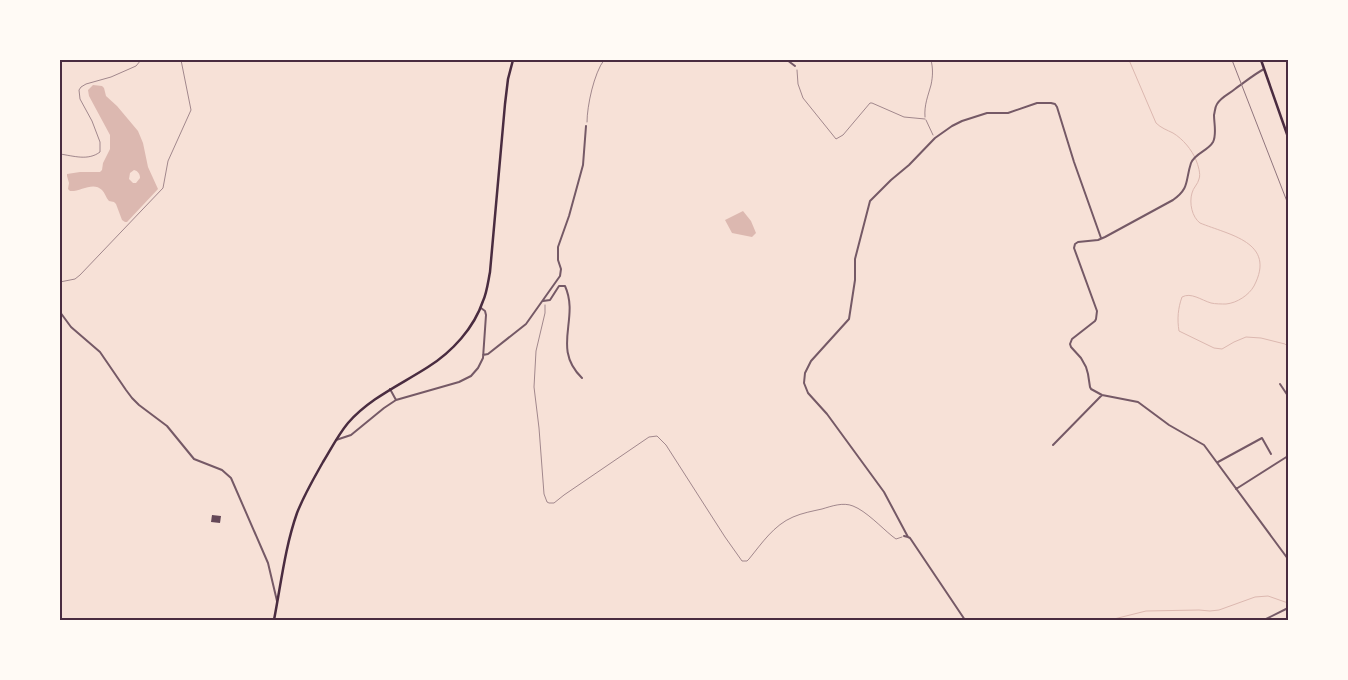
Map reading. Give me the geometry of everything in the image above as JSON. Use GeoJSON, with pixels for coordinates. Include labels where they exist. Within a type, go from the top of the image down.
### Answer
{"type":"FeatureCollection","features":[{"type":"Feature","properties":{"kind":"main road"},"geometry":{"type":"LineString","coordinates":[[274,620],[285,554],[298,512],[336,440],[357,413],[374,399],[429,367],[448,352],[467,330],[481,308],[490,272],[507,88],[513,60]]}},
{"type":"Feature","properties":{"kind":"main road"},"geometry":{"type":"LineString","coordinates":[[1261,60],[1288,137]]}},
{"type":"Feature","properties":{"kind":"street"},"geometry":{"type":"LineString","coordinates":[[787,60],[795,66]]}},
{"type":"Feature","properties":{"kind":"street"},"geometry":{"type":"LineString","coordinates":[[1264,69],[1247,79],[1222,98],[1216,105],[1213,141],[1190,164],[1187,183],[1181,194],[1105,238],[1078,242],[1074,246],[1097,314],[1094,321],[1072,339],[1070,347],[1081,358],[1086,367],[1090,387],[1096,392],[1133,400],[1143,405],[1169,425],[1201,443],[1218,462],[1288,560]]}},
{"type":"Feature","properties":{"kind":"street"},"geometry":{"type":"LineString","coordinates":[[965,620],[908,537],[884,492],[828,414],[808,393],[805,388],[805,372],[811,361],[849,319],[855,280],[855,259],[870,201],[935,138],[952,126],[987,113],[1008,113],[1037,103],[1055,104],[1101,238]]}},
{"type":"Feature","properties":{"kind":"street"},"geometry":{"type":"LineString","coordinates":[[483,355],[488,354],[526,324],[561,274],[558,247],[568,222],[583,165],[586,126]]}},
{"type":"Feature","properties":{"kind":"street"},"geometry":{"type":"LineString","coordinates":[[542,301],[550,300],[559,286],[563,285],[566,288],[570,306],[566,346],[574,368],[582,378]]}},
{"type":"Feature","properties":{"kind":"street"},"geometry":{"type":"LineString","coordinates":[[336,440],[351,435],[396,400],[468,378],[475,372],[481,363],[483,355],[486,315],[485,310],[481,308]]}},
{"type":"Feature","properties":{"kind":"street"},"geometry":{"type":"LineString","coordinates":[[60,312],[71,327],[100,352],[132,398],[167,426],[194,459],[222,470],[231,478],[268,563],[278,601]]}},
{"type":"Feature","properties":{"kind":"street"},"geometry":{"type":"LineString","coordinates":[[1280,384],[1288,396]]}},
{"type":"Feature","properties":{"kind":"street"},"geometry":{"type":"LineString","coordinates":[[390,389],[396,400]]}},
{"type":"Feature","properties":{"kind":"street"},"geometry":{"type":"LineString","coordinates":[[1053,445],[1102,394]]}},
{"type":"Feature","properties":{"kind":"street"},"geometry":{"type":"LineString","coordinates":[[1218,462],[1262,438],[1271,454]]}},
{"type":"Feature","properties":{"kind":"street"},"geometry":{"type":"LineString","coordinates":[[1236,489],[1288,456]]}},
{"type":"Feature","properties":{"kind":"street"},"geometry":{"type":"LineString","coordinates":[[904,536],[908,537]]}},
{"type":"Feature","properties":{"kind":"street"},"geometry":{"type":"LineString","coordinates":[[1264,620],[1288,608]]}},
{"type":"Feature","properties":{"kind":"path"},"geometry":{"type":"LineString","coordinates":[[60,154],[83,158],[100,152],[100,142],[92,121],[80,99],[79,90],[86,84],[111,77],[136,66],[141,60]]}},
{"type":"Feature","properties":{"kind":"path"},"geometry":{"type":"LineString","coordinates":[[60,282],[80,275],[163,188],[168,161],[191,110],[181,60]]}},
{"type":"Feature","properties":{"kind":"path"},"geometry":{"type":"LineString","coordinates":[[586,126],[588,105],[598,68],[604,60]]}},
{"type":"Feature","properties":{"kind":"path"},"geometry":{"type":"LineString","coordinates":[[931,60],[931,85],[924,107],[926,119],[935,138]]}},
{"type":"Feature","properties":{"kind":"path"},"geometry":{"type":"LineString","coordinates":[[795,66],[803,98],[836,138],[843,135],[870,103],[904,117],[926,119]]}},
{"type":"Feature","properties":{"kind":"path"},"geometry":{"type":"LineString","coordinates":[[545,303],[545,313],[536,351],[534,387],[544,494],[547,502],[554,503],[649,438],[657,436],[666,445],[742,561],[747,561],[768,535],[780,524],[799,514],[831,506],[848,504],[864,512],[896,539],[904,536]]}},
{"type":"Feature","properties":{"kind":"shaded area"},"geometry":{"type":"Polygon","coordinates":[[[93,85],[102,86],[106,96],[138,131],[143,143],[148,167],[158,189],[127,222],[122,220],[116,204],[109,201],[103,191],[95,186],[74,191],[68,189],[67,174],[100,172],[110,149],[110,135],[89,96],[88,90],[93,85]],[[134,170],[130,173],[129,179],[136,183],[140,175],[134,170]]]}},
{"type":"Feature","properties":{"kind":"shaded area"},"geometry":{"type":"Polygon","coordinates":[[[743,211],[751,221],[756,233],[752,237],[732,233],[725,220],[743,211]]]}},
{"type":"Feature","properties":{"kind":"building"},"geometry":{"type":"Polygon","coordinates":[[[212,515],[221,516],[220,523],[211,522],[212,515]]]}},
{"type":"Feature","properties":{"kind":"waterway"},"geometry":{"type":"LineString","coordinates":[[1129,60],[1156,123],[1180,138],[1190,149],[1196,160],[1200,177],[1191,197],[1192,210],[1195,217],[1200,223],[1246,242],[1255,250],[1259,259],[1259,271],[1254,286],[1238,300],[1226,304],[1218,304],[1189,295],[1182,297],[1178,314],[1179,331],[1214,348],[1222,349],[1246,337],[1261,338],[1285,344],[1288,347]]}},
{"type":"Feature","properties":{"kind":"waterway"},"geometry":{"type":"LineString","coordinates":[[1110,620],[1146,611],[1219,610],[1255,597],[1268,596],[1288,603]]}},
{"type":"Feature","properties":{"kind":"railway"},"geometry":{"type":"LineString","coordinates":[[1232,60],[1288,204]]}}]}
